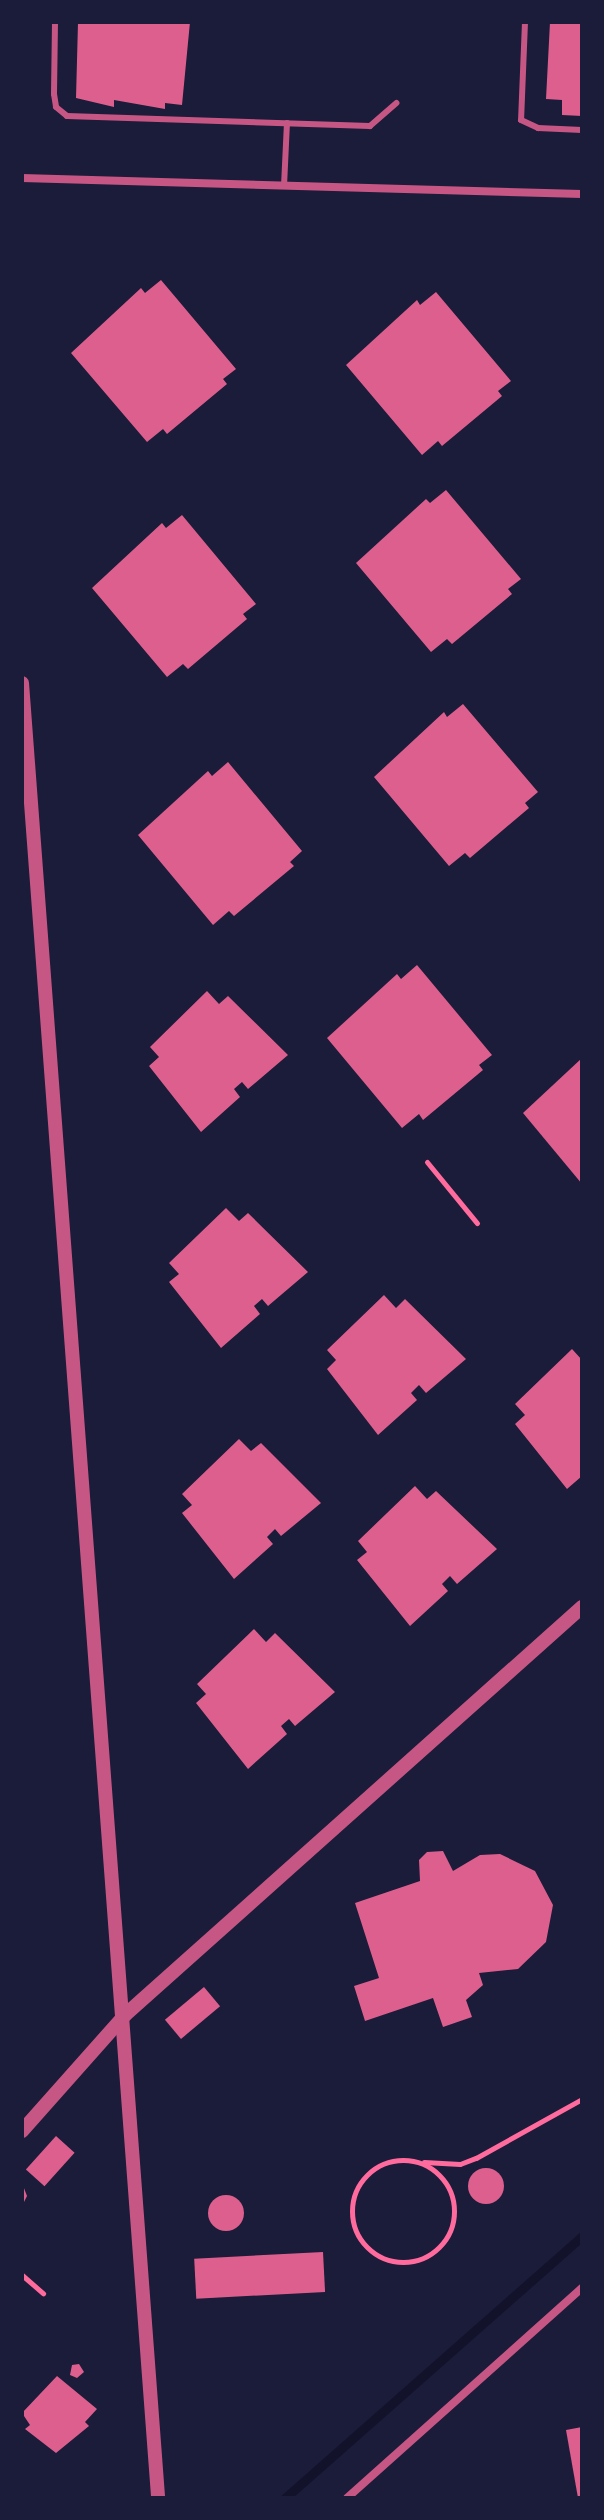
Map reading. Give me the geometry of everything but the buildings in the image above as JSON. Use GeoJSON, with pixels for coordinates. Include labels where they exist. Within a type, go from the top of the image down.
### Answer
{"type":"FeatureCollection","features":[{"type":"Feature","properties":{"kind":"street"},"geometry":{"type":"LineString","coordinates":[[22,178],[582,194]]}},
{"type":"Feature","properties":{"kind":"street"},"geometry":{"type":"LineString","coordinates":[[22,683],[125,2015],[158,2498]]}},
{"type":"Feature","properties":{"kind":"street"},"geometry":{"type":"LineString","coordinates":[[22,2131],[125,2015],[582,1607]]}},
{"type":"Feature","properties":{"kind":"street"},"geometry":{"type":"LineString","coordinates":[[347,2498],[582,2288]]}},
{"type":"Feature","properties":{"kind":"lane"},"geometry":{"type":"LineString","coordinates":[[55,22],[54,94],[56,107],[67,116],[370,126],[396,103]]}},
{"type":"Feature","properties":{"kind":"lane"},"geometry":{"type":"LineString","coordinates":[[525,22],[521,120],[538,128],[582,130]]}},
{"type":"Feature","properties":{"kind":"lane"},"geometry":{"type":"LineString","coordinates":[[284,186],[287,123]]}},
{"type":"Feature","properties":{"kind":"path"},"geometry":{"type":"LineString","coordinates":[[427,1162],[477,1223]]}},
{"type":"Feature","properties":{"kind":"path"},"geometry":{"type":"LineString","coordinates":[[410,2160],[437,2173],[448,2186],[454,2220],[437,2250],[405,2263],[388,2261],[361,2241],[354,2228],[354,2198],[369,2173],[395,2160],[410,2160],[460,2164],[582,2099]]}},
{"type":"Feature","properties":{"kind":"path"},"geometry":{"type":"LineString","coordinates":[[22,2275],[43,2293]]}},
{"type":"Feature","properties":{"kind":"waterway"},"geometry":{"type":"LineString","coordinates":[[285,2498],[582,2236]]}}]}
